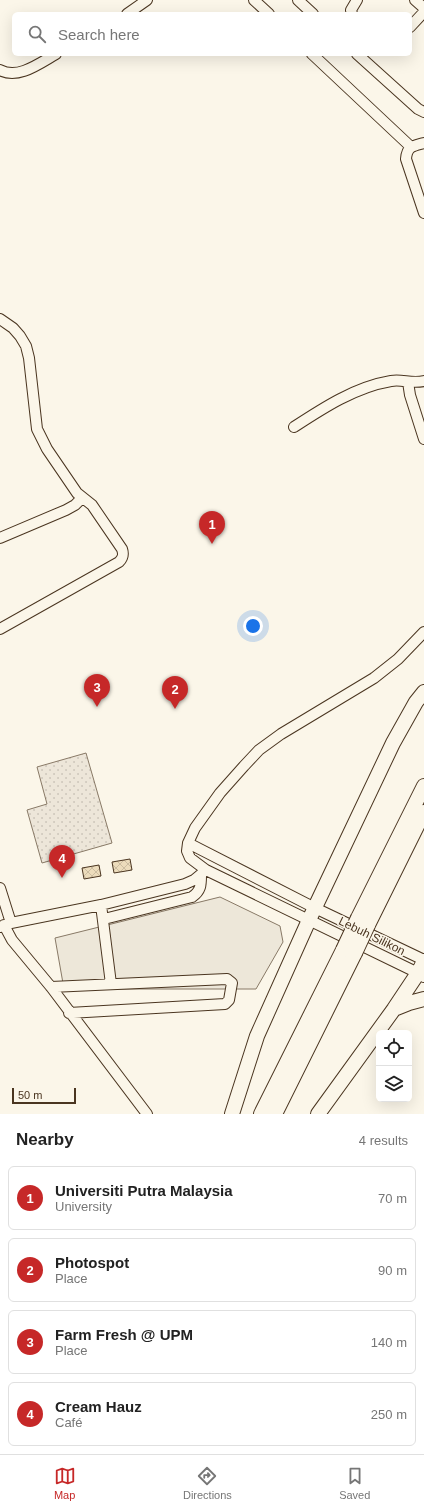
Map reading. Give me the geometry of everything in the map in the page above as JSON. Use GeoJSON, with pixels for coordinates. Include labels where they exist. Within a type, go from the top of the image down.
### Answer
{"type":"FeatureCollection","features":[{"type":"Feature","properties":{"kind":"highway"},"geometry":{"type":"LineString","coordinates":[[232,1114],[257,1036],[312,914],[394,743],[416,702],[424,692]]}},
{"type":"Feature","properties":{"kind":"highway"},"geometry":{"type":"LineString","coordinates":[[275,1114],[424,786]]}},
{"type":"Feature","properties":{"kind":"highway"},"geometry":{"type":"LineString","coordinates":[[363,922],[424,812]]}},
{"type":"Feature","properties":{"kind":"highway"},"geometry":{"type":"LineString","coordinates":[[261,1114],[349,951]]}},
{"type":"Feature","properties":{"kind":"highway"},"geometry":{"type":"LineString","coordinates":[[318,1114],[423,968]]}},
{"type":"Feature","properties":{"kind":"highway"},"geometry":{"type":"LineString","coordinates":[[394,1009],[408,1003],[424,999]]}},
{"type":"Feature","properties":{"kind":"street"},"geometry":{"type":"LineString","coordinates":[[130,12],[147,0]]}},
{"type":"Feature","properties":{"kind":"street"},"geometry":{"type":"LineString","coordinates":[[254,0],[267,12]]}},
{"type":"Feature","properties":{"kind":"street"},"geometry":{"type":"LineString","coordinates":[[298,0],[311,12]]}},
{"type":"Feature","properties":{"kind":"street"},"geometry":{"type":"LineString","coordinates":[[352,12],[351,10],[357,0]]}},
{"type":"Feature","properties":{"kind":"street"},"geometry":{"type":"LineString","coordinates":[[415,0],[424,8]]}},
{"type":"Feature","properties":{"kind":"street"},"geometry":{"type":"LineString","coordinates":[[412,25],[424,12]]}},
{"type":"Feature","properties":{"kind":"street"},"geometry":{"type":"LineString","coordinates":[[2,74],[26,69],[52,56]]}},
{"type":"Feature","properties":{"kind":"street"},"geometry":{"type":"LineString","coordinates":[[314,56],[411,147]]}},
{"type":"Feature","properties":{"kind":"street"},"geometry":{"type":"LineString","coordinates":[[359,56],[418,109],[424,112]]}},
{"type":"Feature","properties":{"kind":"street"},"geometry":{"type":"LineString","coordinates":[[424,143],[411,147],[406,152],[406,159],[424,213]]}},
{"type":"Feature","properties":{"kind":"street"},"geometry":{"type":"LineString","coordinates":[[0,319],[13,328],[20,336],[28,352],[36,420],[41,438],[70,483],[82,498],[92,505],[124,554],[119,562],[49,603],[0,629]]}},
{"type":"Feature","properties":{"kind":"street"},"geometry":{"type":"LineString","coordinates":[[298,424],[328,406],[365,388],[393,381],[416,383],[424,381]]}},
{"type":"Feature","properties":{"kind":"street"},"geometry":{"type":"LineString","coordinates":[[408,382],[410,395],[424,439]]}},
{"type":"Feature","properties":{"kind":"street"},"geometry":{"type":"LineString","coordinates":[[0,538],[66,510],[75,505],[82,498]]}},
{"type":"Feature","properties":{"kind":"street"},"geometry":{"type":"LineString","coordinates":[[312,914],[204,872],[190,858],[187,851],[188,843],[195,828],[220,793],[259,750],[281,734],[374,678],[398,659],[424,632]]}},
{"type":"Feature","properties":{"kind":"street"},"geometry":{"type":"LineString","coordinates":[[188,843],[312,914]]}},
{"type":"Feature","properties":{"kind":"street"},"geometry":{"type":"LineString","coordinates":[[5,925],[101,905],[185,884],[194,880],[204,872]]}},
{"type":"Feature","properties":{"kind":"street"},"geometry":{"type":"LineString","coordinates":[[104,919],[192,896],[201,889],[204,872]]}},
{"type":"Feature","properties":{"kind":"street"},"geometry":{"type":"LineString","coordinates":[[0,888],[5,925],[12,940],[50,987],[147,1114]]}},
{"type":"Feature","properties":{"kind":"street"},"geometry":{"type":"LineString","coordinates":[[101,905],[104,919],[111,984]]}},
{"type":"Feature","properties":{"kind":"street","name":"Lebuh Silikon"},"geometry":{"type":"LineString","coordinates":[[312,914],[423,968]]}},
{"type":"Feature","properties":{"kind":"street","name":"Lebuh Silikon"},"geometry":{"type":"LineString","coordinates":[[312,914],[423,968]]}},
{"type":"Feature","properties":{"kind":"street"},"geometry":{"type":"LineString","coordinates":[[50,987],[227,979],[232,983],[230,1000],[226,1004],[69,1013]]}},
{"type":"Feature","properties":{"kind":"shaded area"},"geometry":{"type":"Polygon","coordinates":[[[86,753],[112,843],[42,863],[27,810],[47,804],[37,767],[86,753]]]}},
{"type":"Feature","properties":{"kind":"shaded area"},"geometry":{"type":"Polygon","coordinates":[[[220,897],[280,926],[283,942],[256,989],[64,989],[55,938],[220,897]]]}},
{"type":"Feature","properties":{"kind":"building"},"geometry":{"type":"Polygon","coordinates":[[[130,859],[132,870],[114,873],[112,862],[130,859]]]}},
{"type":"Feature","properties":{"kind":"building"},"geometry":{"type":"Polygon","coordinates":[[[99,865],[101,876],[84,879],[82,868],[99,865]]]}},
{"type":"Feature","properties":{"kind":"place","name":"Universiti Putra Malaysia"},"geometry":{"type":"Point","coordinates":[212,544]}},
{"type":"Feature","properties":{"kind":"place","name":"Farm Fresh @ UPM"},"geometry":{"type":"Point","coordinates":[97,707]}},
{"type":"Feature","properties":{"kind":"place","name":"Photospot"},"geometry":{"type":"Point","coordinates":[175,709]}},
{"type":"Feature","properties":{"kind":"place","name":"Cream Hauz"},"geometry":{"type":"Point","coordinates":[62,878]}}]}
